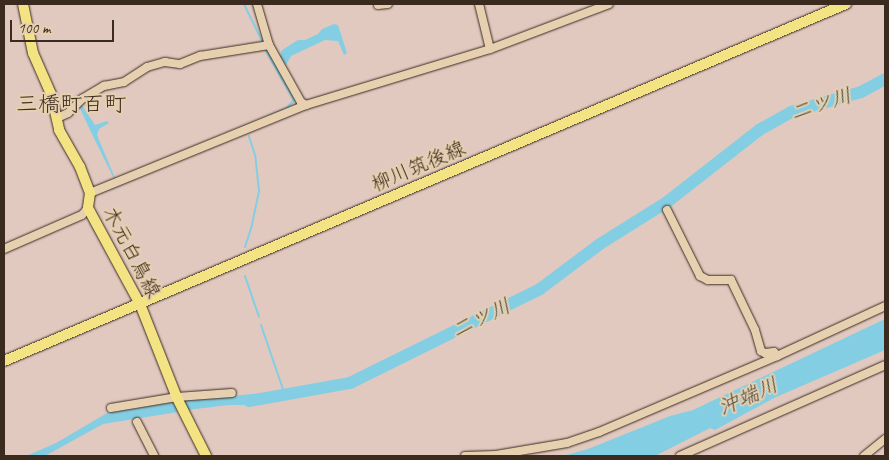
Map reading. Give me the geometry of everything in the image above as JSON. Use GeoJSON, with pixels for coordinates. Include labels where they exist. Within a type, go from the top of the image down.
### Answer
{"type":"FeatureCollection","features":[{"type":"Feature","properties":{"kind":"main road","name":"木元白鳥線"},"geometry":{"type":"LineString","coordinates":[[23,4],[33,53],[48,86],[60,130],[80,167],[90,193],[88,208],[140,304],[177,398],[206,456]]}},
{"type":"Feature","properties":{"kind":"main road","name":"柳川筑後線"},"geometry":{"type":"LineString","coordinates":[[4,361],[846,4]]}},
{"type":"Feature","properties":{"kind":"street"},"geometry":{"type":"LineString","coordinates":[[257,4],[269,45],[301,102],[306,105]]}},
{"type":"Feature","properties":{"kind":"street"},"geometry":{"type":"LineString","coordinates":[[378,5],[388,4]]}},
{"type":"Feature","properties":{"kind":"street"},"geometry":{"type":"LineString","coordinates":[[479,4],[490,49]]}},
{"type":"Feature","properties":{"kind":"street"},"geometry":{"type":"LineString","coordinates":[[90,193],[306,105],[490,49],[609,4]]}},
{"type":"Feature","properties":{"kind":"street"},"geometry":{"type":"LineString","coordinates":[[57,118],[68,113],[82,98],[104,86],[124,82],[147,67],[165,62],[180,64],[200,56],[269,45]]}},
{"type":"Feature","properties":{"kind":"street"},"geometry":{"type":"LineString","coordinates":[[4,249],[82,216],[88,208]]}},
{"type":"Feature","properties":{"kind":"street"},"geometry":{"type":"LineString","coordinates":[[667,210],[700,276],[708,280],[731,280],[755,330],[761,351],[765,353],[774,352],[777,356]]}},
{"type":"Feature","properties":{"kind":"street"},"geometry":{"type":"LineString","coordinates":[[465,456],[496,455],[567,443],[599,432],[777,356],[885,306]]}},
{"type":"Feature","properties":{"kind":"street"},"geometry":{"type":"LineString","coordinates":[[680,456],[885,364]]}},
{"type":"Feature","properties":{"kind":"street"},"geometry":{"type":"LineString","coordinates":[[111,408],[177,398],[232,393]]}},
{"type":"Feature","properties":{"kind":"street"},"geometry":{"type":"LineString","coordinates":[[137,422],[154,456]]}},
{"type":"Feature","properties":{"kind":"street"},"geometry":{"type":"LineString","coordinates":[[864,456],[885,439]]}},
{"type":"Feature","properties":{"kind":"water"},"geometry":{"type":"Polygon","coordinates":[[[334,24],[338,25],[347,53],[344,55],[338,41],[325,40],[291,56],[286,65],[280,56],[282,50],[298,40],[305,40],[318,34],[322,29],[334,24]]]}},
{"type":"Feature","properties":{"kind":"water"},"geometry":{"type":"Polygon","coordinates":[[[81,104],[95,125],[107,121],[109,123],[99,129],[97,135],[114,179],[79,106],[81,104]]]}},
{"type":"Feature","properties":{"kind":"water","name":"沖端川"},"geometry":{"type":"Polygon","coordinates":[[[885,319],[885,350],[774,398],[715,430],[710,428],[655,456],[563,456],[588,449],[670,416],[693,410],[885,319]]]}},
{"type":"Feature","properties":{"kind":"water"},"geometry":{"type":"Polygon","coordinates":[[[264,393],[266,402],[246,405],[187,410],[182,400],[264,393]]]}},
{"type":"Feature","properties":{"kind":"water"},"geometry":{"type":"Polygon","coordinates":[[[173,402],[178,412],[103,424],[45,456],[26,456],[56,443],[107,413],[173,402]]]}},
{"type":"Feature","properties":{"kind":"waterway"},"geometry":{"type":"LineString","coordinates":[[244,4],[262,41]]}},
{"type":"Feature","properties":{"kind":"waterway"},"geometry":{"type":"LineString","coordinates":[[266,51],[294,100],[286,109],[269,116]]}},
{"type":"Feature","properties":{"kind":"waterway","name":"二ツ川"},"geometry":{"type":"LineString","coordinates":[[249,401],[350,383],[540,289],[600,244],[667,202],[759,130],[791,112],[861,92],[885,79]]}},
{"type":"Feature","properties":{"kind":"waterway"},"geometry":{"type":"LineString","coordinates":[[245,247],[259,191],[255,155],[249,136]]}},
{"type":"Feature","properties":{"kind":"waterway"},"geometry":{"type":"LineString","coordinates":[[245,276],[259,317]]}},
{"type":"Feature","properties":{"kind":"waterway"},"geometry":{"type":"LineString","coordinates":[[261,325],[285,395]]}},
{"type":"Feature","properties":{"kind":"district","name":"三橋町百町"},"geometry":{"type":"Point","coordinates":[71,105]}}]}
